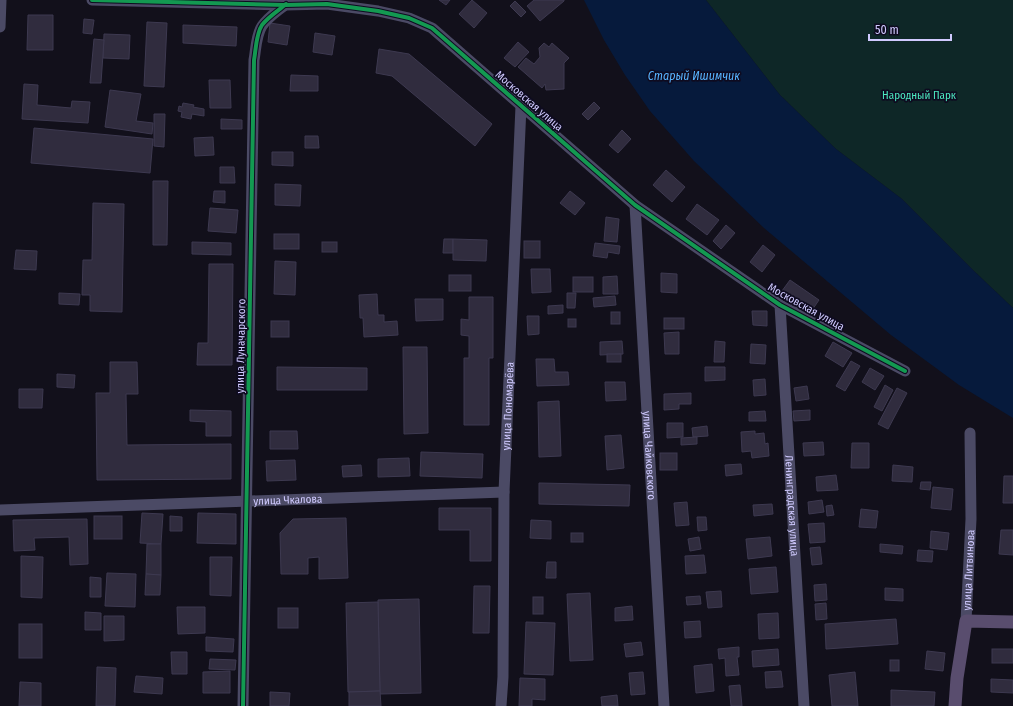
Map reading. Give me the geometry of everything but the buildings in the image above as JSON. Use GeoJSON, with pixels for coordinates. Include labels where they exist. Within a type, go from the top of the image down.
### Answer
{"type":"FeatureCollection","features":[{"type":"Feature","properties":{"kind":"main road"},"geometry":{"type":"LineString","coordinates":[[966,621],[1013,622]]}},
{"type":"Feature","properties":{"kind":"main road","name":"улица Литвинова"},"geometry":{"type":"LineString","coordinates":[[955,706],[957,678],[966,621]]}},
{"type":"Feature","properties":{"kind":"street"},"geometry":{"type":"LineString","coordinates":[[0,26],[1,0]]}},
{"type":"Feature","properties":{"kind":"street","name":"Московская улица"},"geometry":{"type":"LineString","coordinates":[[92,0],[327,4],[378,11],[410,18],[432,28],[635,205],[780,305],[904,371]]}},
{"type":"Feature","properties":{"kind":"street","name":"улица Луначарского"},"geometry":{"type":"LineString","coordinates":[[243,706],[248,500],[254,60],[262,26],[273,14],[287,3]]}},
{"type":"Feature","properties":{"kind":"street","name":"улица Пономарёва"},"geometry":{"type":"LineString","coordinates":[[501,706],[503,671],[504,492],[521,106]]}},
{"type":"Feature","properties":{"kind":"street","name":"улица Чайковского"},"geometry":{"type":"LineString","coordinates":[[635,205],[664,706]]}},
{"type":"Feature","properties":{"kind":"street","name":"Ленинградская улица"},"geometry":{"type":"LineString","coordinates":[[780,305],[804,706]]}},
{"type":"Feature","properties":{"kind":"street","name":"улица Литвинова"},"geometry":{"type":"LineString","coordinates":[[966,621],[972,519],[970,433]]}},
{"type":"Feature","properties":{"kind":"street","name":"улица Чкалова"},"geometry":{"type":"LineString","coordinates":[[0,510],[504,492]]}},
{"type":"Feature","properties":{"kind":"green space","name":"Народный Парк"},"geometry":{"type":"Polygon","coordinates":[[[706,0],[1013,0],[1013,308],[902,199],[836,149],[780,95],[706,0]]]}},
{"type":"Feature","properties":{"kind":"water","name":"Старый Ишимчик"},"geometry":{"type":"Polygon","coordinates":[[[584,0],[706,0],[780,95],[836,149],[902,199],[1013,308],[1013,418],[959,385],[891,335],[764,228],[694,161],[650,111],[625,75],[604,40],[584,0]]]}},
{"type":"Feature","properties":{"kind":"cycle path"},"geometry":{"type":"LineString","coordinates":[[92,0],[285,5],[327,4],[378,11],[409,18],[432,28],[635,205],[780,305],[905,371]]}},
{"type":"Feature","properties":{"kind":"cycle path"},"geometry":{"type":"LineString","coordinates":[[243,706],[254,60],[257,37],[262,25],[286,4]]}}]}
